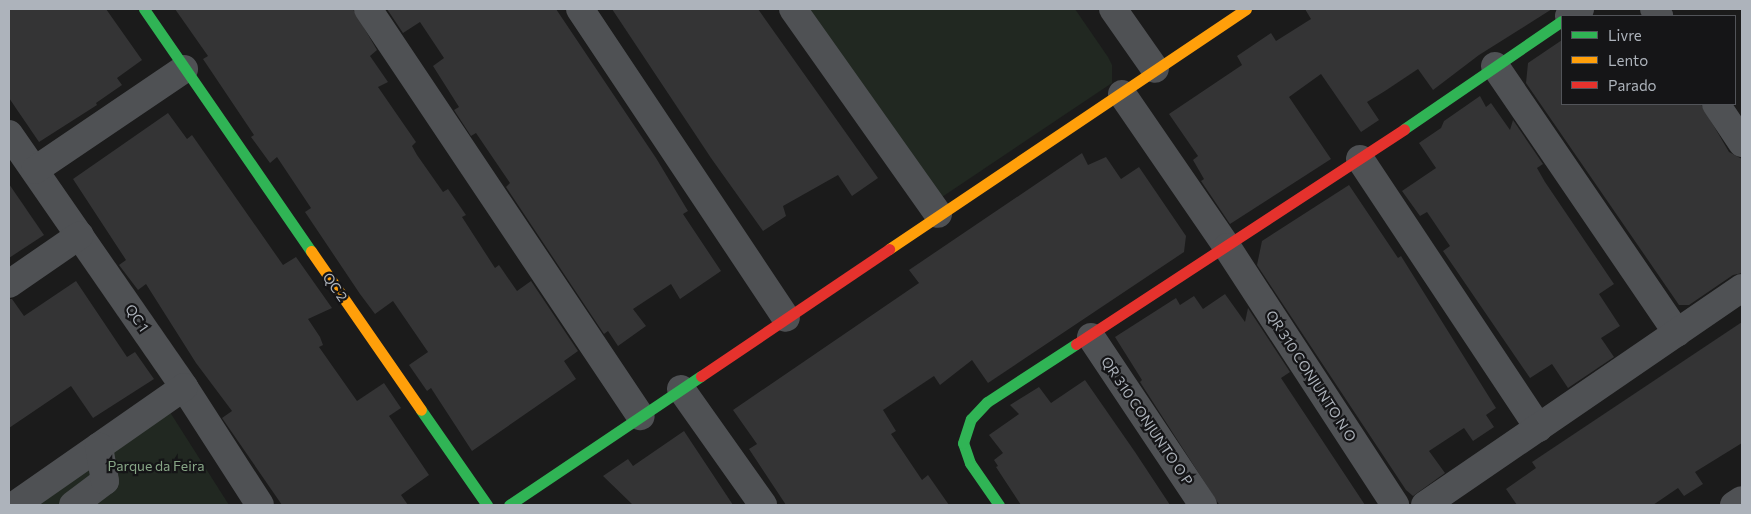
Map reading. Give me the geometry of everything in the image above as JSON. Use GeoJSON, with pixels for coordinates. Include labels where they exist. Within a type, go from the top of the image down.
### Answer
{"type":"FeatureCollection","features":[{"type":"Feature","properties":{"kind":"street","name":"QC 2"},"geometry":{"type":"LineString","coordinates":[[144,9],[487,505]]}},
{"type":"Feature","properties":{"kind":"street"},"geometry":{"type":"LineString","coordinates":[[368,9],[640,416]]}},
{"type":"Feature","properties":{"kind":"street"},"geometry":{"type":"LineString","coordinates":[[580,9],[786,318]]}},
{"type":"Feature","properties":{"kind":"street"},"geometry":{"type":"LineString","coordinates":[[793,9],[938,214]]}},
{"type":"Feature","properties":{"kind":"street"},"geometry":{"type":"LineString","coordinates":[[1113,9],[1155,69]]}},
{"type":"Feature","properties":{"kind":"street"},"geometry":{"type":"LineString","coordinates":[[510,505],[938,214],[1122,94],[1155,69],[1246,9]]}},
{"type":"Feature","properties":{"kind":"street"},"geometry":{"type":"LineString","coordinates":[[999,505],[970,463],[964,443],[971,419],[988,402],[1091,337],[1360,159],[1561,22]]}},
{"type":"Feature","properties":{"kind":"street"},"geometry":{"type":"LineString","coordinates":[[1495,66],[1677,333]]}},
{"type":"Feature","properties":{"kind":"street"},"geometry":{"type":"LineString","coordinates":[[35,170],[184,69]]}},
{"type":"Feature","properties":{"kind":"street","name":"QR 310 CONJUNTO N O"},"geometry":{"type":"LineString","coordinates":[[1122,94],[1227,247],[1395,505]]}},
{"type":"Feature","properties":{"kind":"street"},"geometry":{"type":"LineString","coordinates":[[1717,105],[1742,143]]}},
{"type":"Feature","properties":{"kind":"street","name":"QC 1"},"geometry":{"type":"LineString","coordinates":[[9,134],[184,387],[260,505]]}},
{"type":"Feature","properties":{"kind":"street"},"geometry":{"type":"LineString","coordinates":[[1360,159],[1539,428]]}},
{"type":"Feature","properties":{"kind":"street"},"geometry":{"type":"LineString","coordinates":[[9,284],[80,235]]}},
{"type":"Feature","properties":{"kind":"street"},"geometry":{"type":"LineString","coordinates":[[1425,505],[1742,288]]}},
{"type":"Feature","properties":{"kind":"street","name":"QR 310 CONJUNTO O P"},"geometry":{"type":"LineString","coordinates":[[1091,337],[1203,505]]}},
{"type":"Feature","properties":{"kind":"street"},"geometry":{"type":"LineString","coordinates":[[15,505],[184,387]]}},
{"type":"Feature","properties":{"kind":"street"},"geometry":{"type":"LineString","coordinates":[[681,389],[758,502]]}},
{"type":"Feature","properties":{"kind":"street"},"geometry":{"type":"LineString","coordinates":[[73,505],[105,481],[99,447]]}},
{"type":"Feature","properties":{"kind":"street"},"geometry":{"type":"LineString","coordinates":[[1734,505],[1742,500]]}},
{"type":"Feature","properties":{"kind":"green space"},"geometry":{"type":"Polygon","coordinates":[[[800,9],[1075,9],[1112,65],[1112,83],[939,199],[800,9]]]}},
{"type":"Feature","properties":{"kind":"green space","name":"Parque da Feira"},"geometry":{"type":"Polygon","coordinates":[[[168,409],[229,505],[24,505],[168,409]]]}},
{"type":"Feature","properties":{"kind":"building"},"geometry":{"type":"Polygon","coordinates":[[[9,9],[106,9],[142,60],[117,78],[122,85],[96,103],[97,105],[39,142],[9,98],[9,9]]]}},
{"type":"Feature","properties":{"kind":"building"},"geometry":{"type":"Polygon","coordinates":[[[175,9],[353,9],[377,50],[370,56],[388,82],[378,87],[416,142],[412,146],[417,155],[443,192],[448,189],[466,215],[462,217],[495,268],[499,265],[517,291],[531,281],[578,351],[564,361],[576,379],[472,451],[431,388],[427,391],[409,365],[428,352],[393,301],[375,314],[360,294],[305,212],[311,208],[277,157],[270,163],[251,137],[254,135],[203,59],[208,56],[175,9]]]}},
{"type":"Feature","properties":{"kind":"building"},"geometry":{"type":"Polygon","coordinates":[[[387,9],[556,9],[656,158],[688,211],[683,214],[721,271],[680,299],[671,284],[633,309],[646,326],[618,346],[608,331],[604,334],[506,187],[510,183],[476,133],[471,136],[454,110],[459,107],[433,66],[444,58],[420,22],[403,33],[387,9]]]}},
{"type":"Feature","properties":{"kind":"building"},"geometry":{"type":"Polygon","coordinates":[[[612,9],[758,9],[878,178],[852,196],[838,175],[783,206],[786,216],[763,231],[711,158],[612,9]]]}},
{"type":"Feature","properties":{"kind":"building"},"geometry":{"type":"Polygon","coordinates":[[[1305,9],[1552,9],[1479,55],[1433,90],[1418,69],[1367,102],[1379,120],[1361,132],[1321,74],[1289,97],[1331,159],[1230,224],[1201,181],[1204,179],[1193,160],[1198,156],[1169,114],[1242,65],[1237,56],[1271,33],[1276,41],[1311,19],[1305,9]]]}},
{"type":"Feature","properties":{"kind":"building"},"geometry":{"type":"Polygon","coordinates":[[[1561,41],[1561,105],[1702,105],[1729,152],[1742,159],[1742,273],[1733,275],[1689,305],[1679,305],[1526,83],[1528,63],[1561,41]]]}},
{"type":"Feature","properties":{"kind":"building"},"geometry":{"type":"Polygon","coordinates":[[[1480,96],[1486,107],[1491,103],[1510,130],[1513,120],[1543,164],[1537,168],[1545,182],[1614,284],[1599,294],[1620,326],[1601,338],[1614,357],[1568,388],[1552,364],[1530,378],[1443,251],[1450,246],[1427,212],[1420,216],[1402,191],[1436,168],[1419,143],[1441,128],[1444,121],[1480,96]]]}},
{"type":"Feature","properties":{"kind":"building"},"geometry":{"type":"Polygon","coordinates":[[[168,113],[187,139],[192,135],[283,265],[296,257],[332,308],[308,319],[320,337],[323,345],[319,347],[357,401],[384,383],[401,408],[389,416],[429,475],[401,495],[408,505],[282,505],[222,418],[232,411],[196,363],[146,284],[138,290],[119,265],[126,260],[73,179],[168,113]]]}},
{"type":"Feature","properties":{"kind":"building"},"geometry":{"type":"Polygon","coordinates":[[[1082,153],[1088,165],[1106,157],[1121,179],[1139,167],[1186,236],[1184,252],[988,383],[972,360],[940,385],[934,376],[883,410],[896,431],[891,434],[922,480],[928,475],[949,505],[786,505],[749,449],[757,444],[733,410],[919,283],[909,270],[1082,153]]]}},
{"type":"Feature","properties":{"kind":"building"},"geometry":{"type":"Polygon","coordinates":[[[9,184],[44,235],[9,258],[9,184]]]}},
{"type":"Feature","properties":{"kind":"building"},"geometry":{"type":"Polygon","coordinates":[[[1349,185],[1398,258],[1401,256],[1496,408],[1486,415],[1494,427],[1473,441],[1464,428],[1429,451],[1445,473],[1413,496],[1406,490],[1257,265],[1262,241],[1349,185]]]}},
{"type":"Feature","properties":{"kind":"building"},"geometry":{"type":"Polygon","coordinates":[[[76,281],[127,357],[135,352],[154,379],[93,418],[71,386],[9,428],[9,299],[12,299],[24,316],[76,281]]]}},
{"type":"Feature","properties":{"kind":"building"},"geometry":{"type":"Polygon","coordinates":[[[1225,294],[1245,322],[1248,308],[1290,372],[1281,378],[1365,505],[1220,505],[1218,503],[1140,382],[1142,380],[1115,337],[1176,298],[1180,305],[1194,296],[1203,309],[1225,294]]]}},
{"type":"Feature","properties":{"kind":"building"},"geometry":{"type":"Polygon","coordinates":[[[1742,322],[1742,443],[1695,472],[1703,484],[1684,496],[1678,488],[1653,505],[1517,505],[1506,489],[1536,468],[1532,462],[1742,322]]]}},
{"type":"Feature","properties":{"kind":"building"},"geometry":{"type":"Polygon","coordinates":[[[1085,380],[1170,505],[1021,505],[996,467],[998,466],[994,460],[1003,453],[989,435],[1019,414],[1010,405],[1039,387],[1051,403],[1085,380]]]}},
{"type":"Feature","properties":{"kind":"building"},"geometry":{"type":"Polygon","coordinates":[[[684,431],[733,505],[633,505],[603,476],[628,459],[633,466],[684,431]]]}},
{"type":"Feature","properties":{"kind":"traffic: fast"},"geometry":{"type":"LineString","coordinates":[[144,9],[311,251]]}},
{"type":"Feature","properties":{"kind":"traffic: fast"},"geometry":{"type":"LineString","coordinates":[[1404,129],[1561,22]]}},
{"type":"Feature","properties":{"kind":"traffic: fast"},"geometry":{"type":"LineString","coordinates":[[999,505],[970,463],[963,443],[971,419],[987,402],[1076,344]]}},
{"type":"Feature","properties":{"kind":"traffic: fast"},"geometry":{"type":"LineString","coordinates":[[509,505],[701,376]]}},
{"type":"Feature","properties":{"kind":"traffic: fast"},"geometry":{"type":"LineString","coordinates":[[421,410],[487,505]]}},
{"type":"Feature","properties":{"kind":"traffic: slow"},"geometry":{"type":"LineString","coordinates":[[889,249],[1246,9]]}},
{"type":"Feature","properties":{"kind":"traffic: slow"},"geometry":{"type":"LineString","coordinates":[[311,251],[421,410]]}},
{"type":"Feature","properties":{"kind":"traffic: jam"},"geometry":{"type":"LineString","coordinates":[[1076,344],[1404,129]]}},
{"type":"Feature","properties":{"kind":"traffic: jam"},"geometry":{"type":"LineString","coordinates":[[701,376],[889,249]]}}]}
